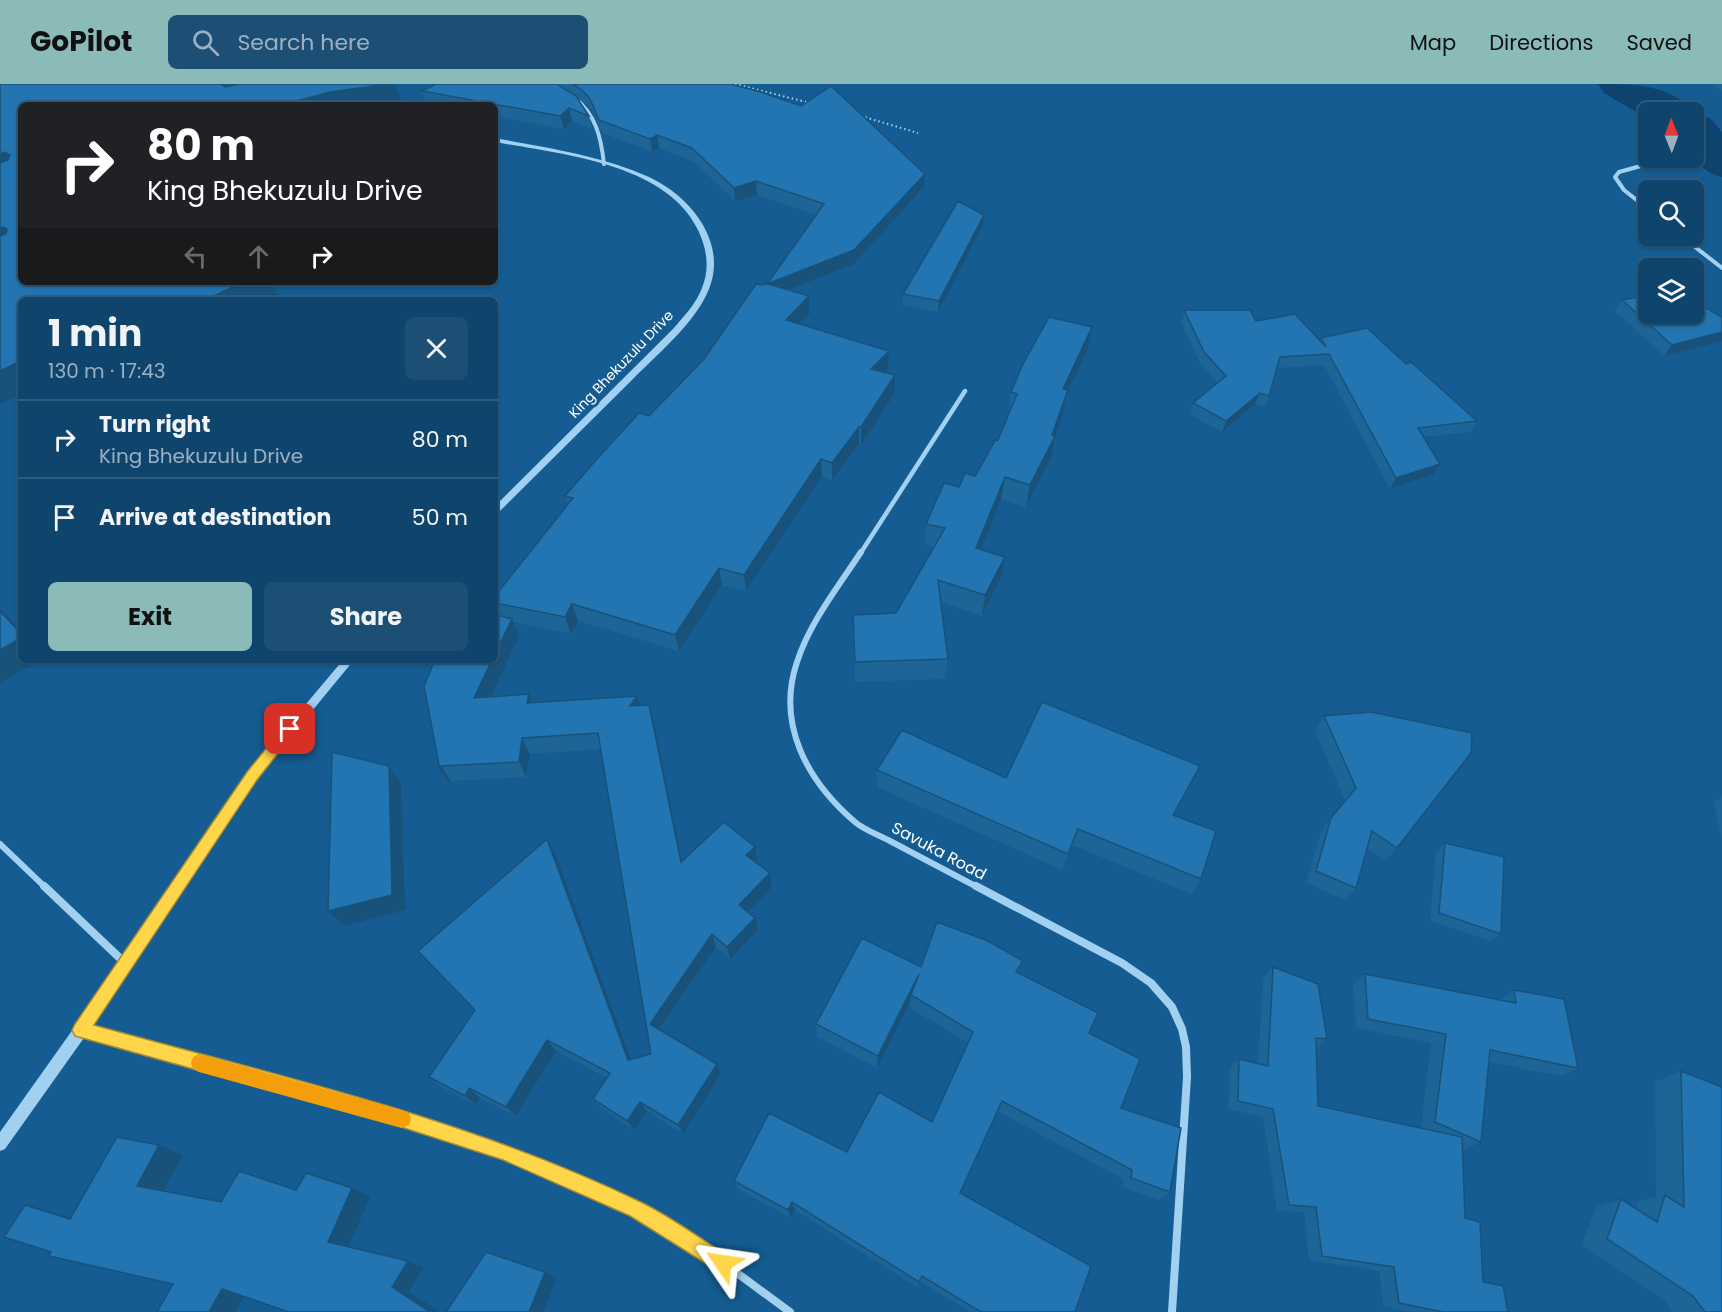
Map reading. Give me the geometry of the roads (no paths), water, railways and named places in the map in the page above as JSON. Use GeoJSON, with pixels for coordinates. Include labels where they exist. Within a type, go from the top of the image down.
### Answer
{"type":"FeatureCollection","features":[{"type":"Feature","properties":{"kind":"street"},"geometry":{"type":"LineString","coordinates":[[565,93],[587,106],[594,117],[600,132],[604,164]]}},
{"type":"Feature","properties":{"kind":"street","name":"King Bhekuzulu Drive"},"geometry":{"type":"LineString","coordinates":[[498,141],[604,164],[651,180],[673,194],[691,210],[704,229],[709,248],[710,271],[705,288],[676,331],[498,508]]}},
{"type":"Feature","properties":{"kind":"street"},"geometry":{"type":"LineString","coordinates":[[1638,167],[1619,172],[1615,177],[1624,189],[1638,201]]}},
{"type":"Feature","properties":{"kind":"street"},"geometry":{"type":"LineString","coordinates":[[1694,246],[1722,268]]}},
{"type":"Feature","properties":{"kind":"street","name":"Savuka Road"},"geometry":{"type":"LineString","coordinates":[[965,391],[809,632],[798,654],[790,680],[787,707],[793,737],[807,768],[826,794],[856,823],[1122,963],[1150,980],[1170,1002],[1182,1030],[1187,1067],[1185,1134],[1172,1312]]}},
{"type":"Feature","properties":{"kind":"street"},"geometry":{"type":"LineString","coordinates":[[0,1143],[81,1030],[252,776],[346,663]]}},
{"type":"Feature","properties":{"kind":"street"},"geometry":{"type":"LineString","coordinates":[[0,844],[125,963]]}},
{"type":"Feature","properties":{"kind":"street"},"geometry":{"type":"LineString","coordinates":[[81,1030],[404,1119],[505,1152],[636,1209],[723,1263],[790,1312]]}},
{"type":"Feature","properties":{"kind":"waterway"},"geometry":{"type":"LineString","coordinates":[[1620,84],[1652,102]]}},
{"type":"Feature","properties":{"kind":"waterway"},"geometry":{"type":"LineString","coordinates":[[1704,140],[1722,162]]}}]}
